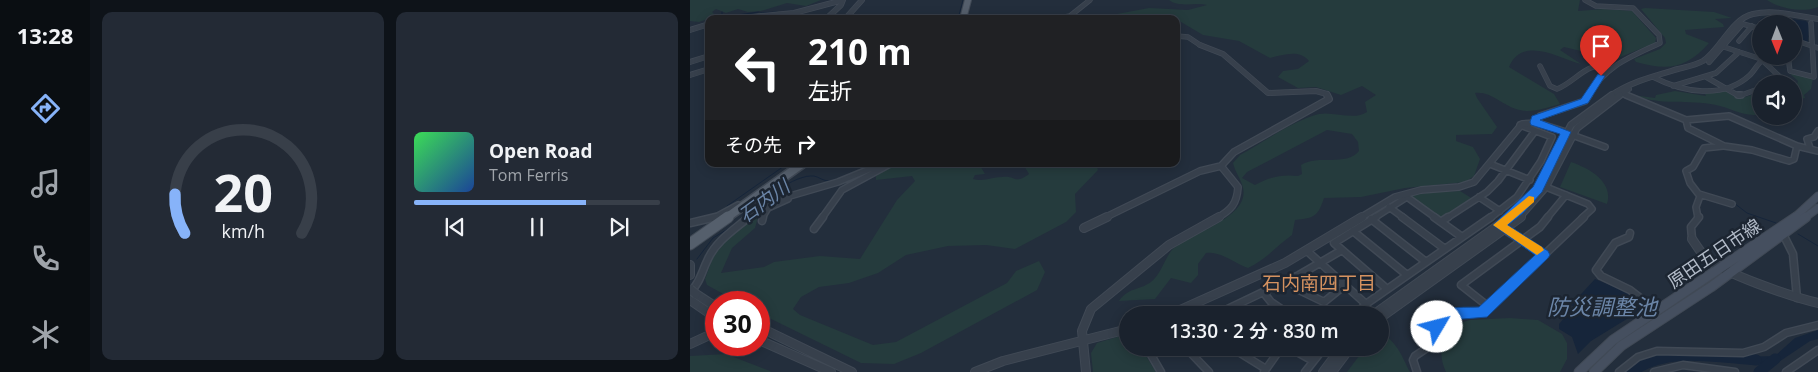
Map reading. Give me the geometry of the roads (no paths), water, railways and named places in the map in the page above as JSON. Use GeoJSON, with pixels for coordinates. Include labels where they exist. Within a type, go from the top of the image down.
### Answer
{"type":"FeatureCollection","features":[{"type":"Feature","properties":{"kind":"main road"},"geometry":{"type":"LineString","coordinates":[[964,15],[968,0]]}},
{"type":"Feature","properties":{"kind":"main road"},"geometry":{"type":"LineString","coordinates":[[968,15],[972,0]]}},
{"type":"Feature","properties":{"kind":"main road"},"geometry":{"type":"LineString","coordinates":[[690,240],[792,167]]}},
{"type":"Feature","properties":{"kind":"main road"},"geometry":{"type":"LineString","coordinates":[[690,244],[799,167]]}},
{"type":"Feature","properties":{"kind":"main road","name":"原田五日市線"},"geometry":{"type":"LineString","coordinates":[[1579,372],[1603,347],[1798,216],[1818,196]]}},
{"type":"Feature","properties":{"kind":"main road","name":"原田五日市線"},"geometry":{"type":"LineString","coordinates":[[1594,372],[1621,346],[1731,272],[1818,208]]}},
{"type":"Feature","properties":{"kind":"street"},"geometry":{"type":"LineString","coordinates":[[769,15],[798,12],[843,0]]}},
{"type":"Feature","properties":{"kind":"street"},"geometry":{"type":"LineString","coordinates":[[831,15],[842,5],[843,0]]}},
{"type":"Feature","properties":{"kind":"street"},"geometry":{"type":"LineString","coordinates":[[849,15],[862,0]]}},
{"type":"Feature","properties":{"kind":"street"},"geometry":{"type":"LineString","coordinates":[[1071,15],[1090,0]]}},
{"type":"Feature","properties":{"kind":"street"},"geometry":{"type":"LineString","coordinates":[[1535,122],[1540,116],[1585,101],[1599,78],[1618,62],[1660,43],[1659,35],[1633,8],[1596,6],[1586,0]]}},
{"type":"Feature","properties":{"kind":"street"},"geometry":{"type":"LineString","coordinates":[[1386,306],[1523,206],[1538,189],[1578,118],[1620,89],[1693,66],[1705,60],[1741,19],[1752,14],[1775,12],[1818,20]]}},
{"type":"Feature","properties":{"kind":"street"},"geometry":{"type":"LineString","coordinates":[[1389,311],[1506,230],[1525,214],[1546,187],[1569,134],[1622,93],[1655,78],[1705,64],[1724,47],[1743,24],[1756,16],[1771,14],[1818,20]]}},
{"type":"Feature","properties":{"kind":"street"},"geometry":{"type":"LineString","coordinates":[[1789,65],[1790,71],[1816,77],[1811,23]]}},
{"type":"Feature","properties":{"kind":"street"},"geometry":{"type":"LineString","coordinates":[[1739,41],[1752,26],[1743,24]]}},
{"type":"Feature","properties":{"kind":"street"},"geometry":{"type":"LineString","coordinates":[[690,30],[705,25]]}},
{"type":"Feature","properties":{"kind":"street"},"geometry":{"type":"LineString","coordinates":[[1084,228],[1200,171],[1210,167],[1221,166],[1234,152],[1322,104],[1329,96],[1316,91],[1268,93],[1223,54],[1200,45],[1188,37],[1180,36]]}},
{"type":"Feature","properties":{"kind":"street"},"geometry":{"type":"LineString","coordinates":[[1802,43],[1818,48]]}},
{"type":"Feature","properties":{"kind":"street"},"geometry":{"type":"LineString","coordinates":[[1724,47],[1752,56]]}},
{"type":"Feature","properties":{"kind":"street"},"geometry":{"type":"LineString","coordinates":[[1673,86],[1706,77],[1727,67],[1739,52]]}},
{"type":"Feature","properties":{"kind":"street"},"geometry":{"type":"LineString","coordinates":[[690,62],[705,57]]}},
{"type":"Feature","properties":{"kind":"street"},"geometry":{"type":"LineString","coordinates":[[1540,66],[1550,86],[1557,89],[1573,81],[1592,65],[1600,64],[1610,69]]}},
{"type":"Feature","properties":{"kind":"street"},"geometry":{"type":"LineString","coordinates":[[1655,78],[1673,86],[1703,93],[1724,87],[1749,75],[1758,65]]}},
{"type":"Feature","properties":{"kind":"street"},"geometry":{"type":"LineString","coordinates":[[1768,65],[1778,75]]}},
{"type":"Feature","properties":{"kind":"street"},"geometry":{"type":"LineString","coordinates":[[690,75],[705,70]]}},
{"type":"Feature","properties":{"kind":"street"},"geometry":{"type":"LineString","coordinates":[[1706,77],[1739,96],[1752,91]]}},
{"type":"Feature","properties":{"kind":"street"},"geometry":{"type":"LineString","coordinates":[[1622,93],[1686,120],[1730,116],[1797,146],[1818,151]]}},
{"type":"Feature","properties":{"kind":"street"},"geometry":{"type":"LineString","coordinates":[[1686,120],[1688,128],[1724,146]]}},
{"type":"Feature","properties":{"kind":"street"},"geometry":{"type":"LineString","coordinates":[[1189,306],[1307,251],[1395,197],[1420,190],[1465,186],[1478,179],[1520,125],[1535,122],[1605,147]]}},
{"type":"Feature","properties":{"kind":"street"},"geometry":{"type":"LineString","coordinates":[[1307,251],[1366,304],[1500,211],[1517,197],[1541,161],[1552,136],[1520,125]]}},
{"type":"Feature","properties":{"kind":"street"},"geometry":{"type":"LineString","coordinates":[[1442,221],[1479,197],[1498,181],[1535,131]]}},
{"type":"Feature","properties":{"kind":"street"},"geometry":{"type":"LineString","coordinates":[[1810,148],[1807,139],[1814,137],[1818,131]]}},
{"type":"Feature","properties":{"kind":"street"},"geometry":{"type":"LineString","coordinates":[[1732,204],[1699,194],[1690,183],[1686,171],[1693,167],[1702,155],[1704,148],[1724,146],[1752,150],[1789,161],[1794,159],[1797,146]]}},
{"type":"Feature","properties":{"kind":"street"},"geometry":{"type":"LineString","coordinates":[[1490,164],[1530,180]]}},
{"type":"Feature","properties":{"kind":"street"},"geometry":{"type":"LineString","coordinates":[[1086,372],[1082,340],[1085,317],[1094,305],[1169,245],[1225,214],[1232,208],[1237,200],[1238,187],[1221,166]]}},
{"type":"Feature","properties":{"kind":"street"},"geometry":{"type":"LineString","coordinates":[[762,221],[768,208],[874,167]]}},
{"type":"Feature","properties":{"kind":"street"},"geometry":{"type":"LineString","coordinates":[[814,229],[842,190],[884,167]]}},
{"type":"Feature","properties":{"kind":"street"},"geometry":{"type":"LineString","coordinates":[[1417,372],[1413,360],[1415,356],[1434,344],[1438,324],[1442,318],[1453,313],[1478,314],[1489,307],[1592,209],[1588,204],[1546,187]]}},
{"type":"Feature","properties":{"kind":"street"},"geometry":{"type":"LineString","coordinates":[[705,300],[692,292],[700,282],[708,258],[719,242],[766,203],[814,189]]}},
{"type":"Feature","properties":{"kind":"street"},"geometry":{"type":"LineString","coordinates":[[1699,194],[1696,207],[1699,217],[1690,227],[1692,239],[1706,259],[1731,272],[1797,298],[1818,303]]}},
{"type":"Feature","properties":{"kind":"street"},"geometry":{"type":"LineString","coordinates":[[1489,307],[1461,285],[1523,241],[1553,212],[1566,195]]}},
{"type":"Feature","properties":{"kind":"street"},"geometry":{"type":"LineString","coordinates":[[1387,289],[1334,243],[1407,197],[1462,237]]}},
{"type":"Feature","properties":{"kind":"street"},"geometry":{"type":"LineString","coordinates":[[1479,197],[1500,211]]}},
{"type":"Feature","properties":{"kind":"street"},"geometry":{"type":"LineString","coordinates":[[690,223],[712,219],[739,205]]}},
{"type":"Feature","properties":{"kind":"street"},"geometry":{"type":"LineString","coordinates":[[1389,207],[1445,249]]}},
{"type":"Feature","properties":{"kind":"street"},"geometry":{"type":"LineString","coordinates":[[1371,219],[1426,262]]}},
{"type":"Feature","properties":{"kind":"street"},"geometry":{"type":"LineString","coordinates":[[1499,225],[1544,255]]}},
{"type":"Feature","properties":{"kind":"street"},"geometry":{"type":"LineString","coordinates":[[690,249],[712,229]]}},
{"type":"Feature","properties":{"kind":"street"},"geometry":{"type":"LineString","coordinates":[[1353,231],[1407,275]]}},
{"type":"Feature","properties":{"kind":"street"},"geometry":{"type":"LineString","coordinates":[[1630,233],[1629,237],[1614,244],[1596,270],[1601,276],[1631,291],[1657,311]]}},
{"type":"Feature","properties":{"kind":"street"},"geometry":{"type":"LineString","coordinates":[[1783,234],[1787,238],[1794,259],[1797,298]]}},
{"type":"Feature","properties":{"kind":"street"},"geometry":{"type":"LineString","coordinates":[[1236,305],[1289,280],[1342,250]]}},
{"type":"Feature","properties":{"kind":"street"},"geometry":{"type":"LineString","coordinates":[[690,265],[690,275]]}},
{"type":"Feature","properties":{"kind":"street"},"geometry":{"type":"LineString","coordinates":[[1289,280],[1297,289],[1324,302],[1345,285]]}},
{"type":"Feature","properties":{"kind":"street"},"geometry":{"type":"LineString","coordinates":[[1264,292],[1271,302],[1277,306]]}},
{"type":"Feature","properties":{"kind":"street"},"geometry":{"type":"LineString","coordinates":[[690,300],[705,310]]}},
{"type":"Feature","properties":{"kind":"street"},"geometry":{"type":"LineString","coordinates":[[1619,372],[1638,357],[1657,351],[1680,350],[1741,353],[1764,347],[1786,334],[1818,325]]}},
{"type":"Feature","properties":{"kind":"street"},"geometry":{"type":"LineString","coordinates":[[975,372],[1003,361],[1119,331]]}},
{"type":"Feature","properties":{"kind":"street"},"geometry":{"type":"LineString","coordinates":[[770,332],[852,372]]}},
{"type":"Feature","properties":{"kind":"street"},"geometry":{"type":"LineString","coordinates":[[690,344],[705,337]]}},
{"type":"Feature","properties":{"kind":"street"},"geometry":{"type":"LineString","coordinates":[[770,345],[832,372]]}},
{"type":"Feature","properties":{"kind":"street"},"geometry":{"type":"LineString","coordinates":[[1786,372],[1818,350]]}},
{"type":"Feature","properties":{"kind":"street"},"geometry":{"type":"LineString","coordinates":[[1152,356],[1161,372]]}},
{"type":"Feature","properties":{"kind":"street"},"geometry":{"type":"LineString","coordinates":[[1194,356],[1209,372]]}},
{"type":"Feature","properties":{"kind":"street"},"geometry":{"type":"LineString","coordinates":[[1244,356],[1265,370],[1275,356]]}},
{"type":"Feature","properties":{"kind":"street"},"geometry":{"type":"LineString","coordinates":[[1304,356],[1313,361]]}},
{"type":"Feature","properties":{"kind":"street"},"geometry":{"type":"LineString","coordinates":[[1305,372],[1317,356]]}},
{"type":"Feature","properties":{"kind":"street"},"geometry":{"type":"LineString","coordinates":[[1323,372],[1335,356]]}},
{"type":"Feature","properties":{"kind":"street"},"geometry":{"type":"LineString","coordinates":[[1332,372],[1344,356]]}},
{"type":"Feature","properties":{"kind":"street"},"geometry":{"type":"LineString","coordinates":[[1654,372],[1665,367],[1684,365],[1734,372]]}},
{"type":"Feature","properties":{"kind":"water"},"geometry":{"type":"Polygon","coordinates":[[[1802,20],[1809,24],[1808,42],[1802,41],[1802,20]]]}},
{"type":"Feature","properties":{"kind":"water","name":"防災調整池"},"geometry":{"type":"Polygon","coordinates":[[[1595,279],[1634,295],[1648,306],[1591,341],[1578,354],[1572,337],[1559,329],[1559,324],[1574,307],[1571,305],[1595,279]]]}},
{"type":"Feature","properties":{"kind":"water"},"geometry":{"type":"Polygon","coordinates":[[[1818,330],[1818,339],[1810,341],[1770,368],[1739,357],[1775,356],[1795,338],[1818,330]]]}},
{"type":"Feature","properties":{"kind":"waterway"},"geometry":{"type":"LineString","coordinates":[[959,15],[963,0]]}},
{"type":"Feature","properties":{"kind":"waterway"},"geometry":{"type":"LineString","coordinates":[[737,15],[759,12]]}},
{"type":"Feature","properties":{"kind":"waterway"},"geometry":{"type":"LineString","coordinates":[[760,13],[777,12]]}},
{"type":"Feature","properties":{"kind":"waterway"},"geometry":{"type":"LineString","coordinates":[[744,15],[757,13]]}},
{"type":"Feature","properties":{"kind":"waterway"},"geometry":{"type":"LineString","coordinates":[[727,206],[783,167]]}},
{"type":"Feature","properties":{"kind":"waterway","name":"石内川"},"geometry":{"type":"LineString","coordinates":[[748,214],[778,189],[797,179],[814,176],[827,181],[835,180],[866,167]]}},
{"type":"Feature","properties":{"kind":"waterway"},"geometry":{"type":"LineString","coordinates":[[1734,203],[1747,213],[1776,223]]}},
{"type":"Feature","properties":{"kind":"waterway","name":"石内川"},"geometry":{"type":"LineString","coordinates":[[697,259],[713,238],[733,226]]}},
{"type":"Feature","properties":{"kind":"waterway"},"geometry":{"type":"LineString","coordinates":[[1798,234],[1818,246]]}},
{"type":"Feature","properties":{"kind":"waterway","name":"石内川"},"geometry":{"type":"LineString","coordinates":[[1631,372],[1645,364],[1675,356],[1691,355],[1756,360]]}},
{"type":"Feature","properties":{"kind":"waterway"},"geometry":{"type":"LineString","coordinates":[[1759,372],[1775,359]]}},
{"type":"Feature","properties":{"kind":"district","name":"石内南四丁目"},"geometry":{"type":"Point","coordinates":[1319,283]}}]}
